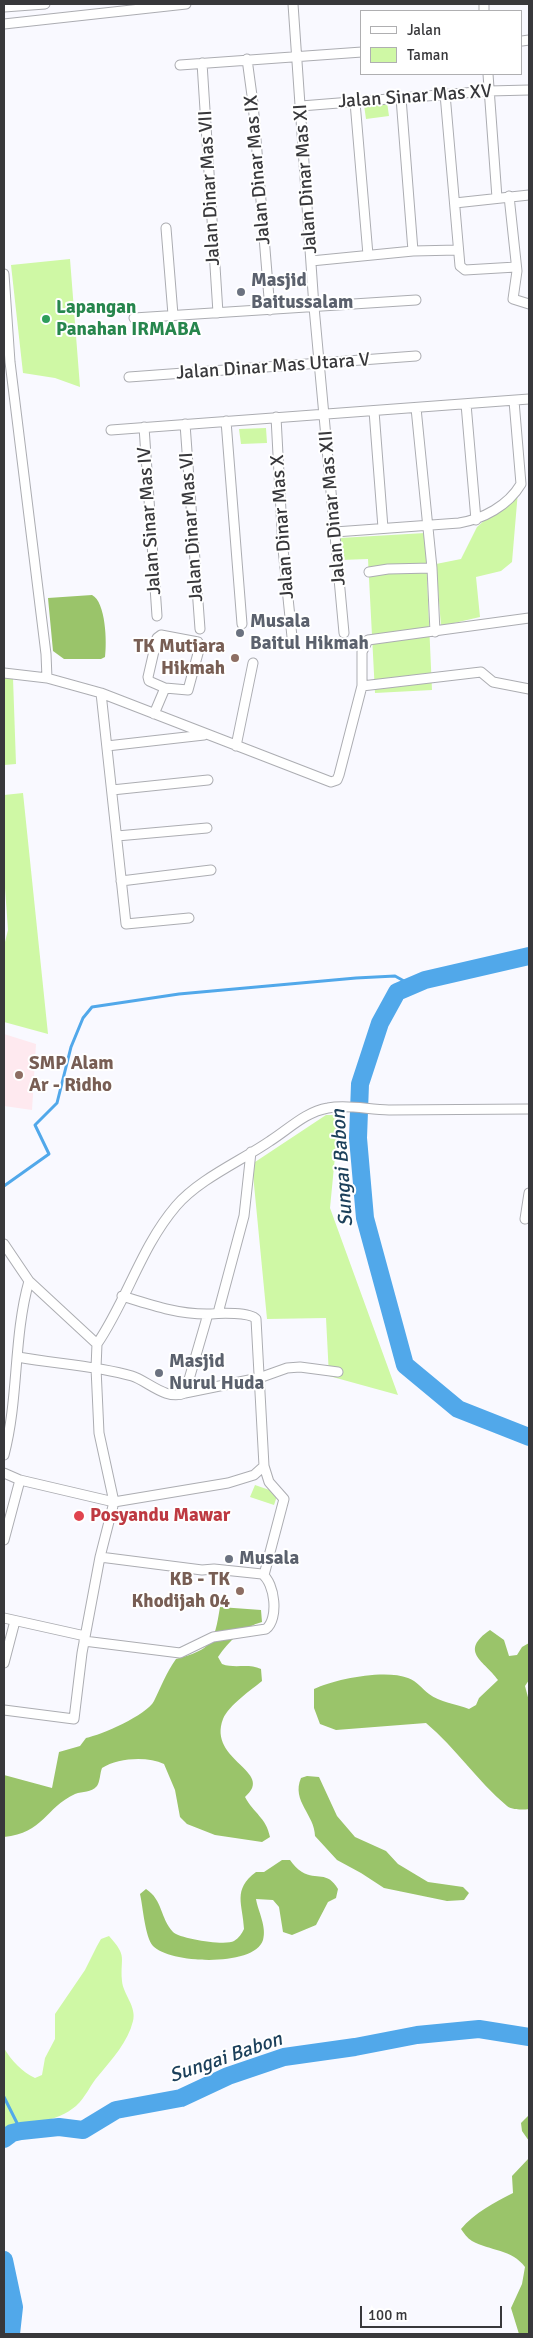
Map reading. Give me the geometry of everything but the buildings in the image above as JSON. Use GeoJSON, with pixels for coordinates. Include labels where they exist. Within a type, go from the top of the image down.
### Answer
{"type":"FeatureCollection","features":[{"type":"Feature","properties":{"kind":"street"},"geometry":{"type":"LineString","coordinates":[[39,4],[40,20]]}},
{"type":"Feature","properties":{"kind":"street"},"geometry":{"type":"LineString","coordinates":[[4,7],[45,4]]}},
{"type":"Feature","properties":{"kind":"street"},"geometry":{"type":"LineString","coordinates":[[4,24],[186,4]]}},
{"type":"Feature","properties":{"kind":"street","name":"Jalan Dinar Mas XI"},"geometry":{"type":"LineString","coordinates":[[293,4],[314,307],[324,413]]}},
{"type":"Feature","properties":{"kind":"street"},"geometry":{"type":"LineString","coordinates":[[180,65],[360,52]]}},
{"type":"Feature","properties":{"kind":"street","name":"Jalan Dinar Mas IX"},"geometry":{"type":"LineString","coordinates":[[247,59],[253,103],[270,310]]}},
{"type":"Feature","properties":{"kind":"street","name":"Jalan Dinar Mas VII"},"geometry":{"type":"LineString","coordinates":[[202,63],[218,313]]}},
{"type":"Feature","properties":{"kind":"street"},"geometry":{"type":"LineString","coordinates":[[488,75],[496,198]]}},
{"type":"Feature","properties":{"kind":"street","name":"Jalan Sinar Mas XV"},"geometry":{"type":"LineString","coordinates":[[301,106],[445,94],[529,90]]}},
{"type":"Feature","properties":{"kind":"street"},"geometry":{"type":"LineString","coordinates":[[445,94],[460,266],[465,270],[516,267]]}},
{"type":"Feature","properties":{"kind":"street"},"geometry":{"type":"LineString","coordinates":[[401,98],[413,251]]}},
{"type":"Feature","properties":{"kind":"street"},"geometry":{"type":"LineString","coordinates":[[355,102],[368,255]]}},
{"type":"Feature","properties":{"kind":"street"},"geometry":{"type":"LineString","coordinates":[[455,203],[529,194]]}},
{"type":"Feature","properties":{"kind":"street"},"geometry":{"type":"LineString","coordinates":[[509,196],[516,267],[514,300],[529,304]]}},
{"type":"Feature","properties":{"kind":"street"},"geometry":{"type":"LineString","coordinates":[[166,228],[173,315]]}},
{"type":"Feature","properties":{"kind":"street"},"geometry":{"type":"LineString","coordinates":[[311,262],[413,251],[458,250]]}},
{"type":"Feature","properties":{"kind":"street"},"geometry":{"type":"LineString","coordinates":[[4,274],[10,362],[46,654],[47,678]]}},
{"type":"Feature","properties":{"kind":"street"},"geometry":{"type":"LineString","coordinates":[[134,318],[416,300]]}},
{"type":"Feature","properties":{"kind":"street","name":"Jalan Dinar Mas Utara V"},"geometry":{"type":"LineString","coordinates":[[129,378],[416,356]]}},
{"type":"Feature","properties":{"kind":"street"},"geometry":{"type":"LineString","coordinates":[[111,430],[529,399]]}},
{"type":"Feature","properties":{"kind":"street"},"geometry":{"type":"LineString","coordinates":[[335,532],[427,527],[476,520],[493,511],[518,488],[521,482],[514,401]]}},
{"type":"Feature","properties":{"kind":"street"},"geometry":{"type":"LineString","coordinates":[[466,404],[476,520]]}},
{"type":"Feature","properties":{"kind":"street"},"geometry":{"type":"LineString","coordinates":[[416,408],[432,568],[435,632]]}},
{"type":"Feature","properties":{"kind":"street"},"geometry":{"type":"LineString","coordinates":[[374,411],[383,528]]}},
{"type":"Feature","properties":{"kind":"street","name":"Jalan Dinar Mas XII"},"geometry":{"type":"LineString","coordinates":[[324,413],[344,633]]}},
{"type":"Feature","properties":{"kind":"street","name":"Jalan Dinar Mas X"},"geometry":{"type":"LineString","coordinates":[[276,417],[283,549],[292,637]]}},
{"type":"Feature","properties":{"kind":"street"},"geometry":{"type":"LineString","coordinates":[[226,421],[242,624]]}},
{"type":"Feature","properties":{"kind":"street","name":"Jalan Dinar Mas VI"},"geometry":{"type":"LineString","coordinates":[[185,424],[200,629]]}},
{"type":"Feature","properties":{"kind":"street","name":"Jalan Sinar Mas IV"},"geometry":{"type":"LineString","coordinates":[[144,427],[157,616]]}},
{"type":"Feature","properties":{"kind":"street"},"geometry":{"type":"LineString","coordinates":[[368,572],[432,568]]}},
{"type":"Feature","properties":{"kind":"street"},"geometry":{"type":"LineString","coordinates":[[4,673],[47,678],[101,693],[321,779],[334,782],[340,775],[362,686],[362,652],[368,640],[529,618]]}},
{"type":"Feature","properties":{"kind":"street"},"geometry":{"type":"LineString","coordinates":[[161,635],[198,642],[200,646],[188,690],[165,688],[149,681],[148,677],[158,638],[161,635]]}},
{"type":"Feature","properties":{"kind":"street"},"geometry":{"type":"LineString","coordinates":[[236,746],[253,663]]}},
{"type":"Feature","properties":{"kind":"street"},"geometry":{"type":"LineString","coordinates":[[362,686],[481,672],[493,682],[529,689]]}},
{"type":"Feature","properties":{"kind":"street"},"geometry":{"type":"LineString","coordinates":[[154,714],[165,688]]}},
{"type":"Feature","properties":{"kind":"street"},"geometry":{"type":"LineString","coordinates":[[101,693],[126,924],[189,918]]}},
{"type":"Feature","properties":{"kind":"street"},"geometry":{"type":"LineString","coordinates":[[107,746],[206,735]]}},
{"type":"Feature","properties":{"kind":"street"},"geometry":{"type":"LineString","coordinates":[[112,790],[208,780]]}},
{"type":"Feature","properties":{"kind":"street"},"geometry":{"type":"LineString","coordinates":[[117,836],[207,828]]}},
{"type":"Feature","properties":{"kind":"street"},"geometry":{"type":"LineString","coordinates":[[121,881],[211,870]]}},
{"type":"Feature","properties":{"kind":"street"},"geometry":{"type":"LineString","coordinates":[[4,1710],[74,1719],[85,1638],[100,1557],[114,1502],[99,1433],[96,1368],[97,1344],[109,1326],[122,1296],[150,1243],[177,1204],[218,1172],[309,1114],[328,1108],[389,1110],[529,1109]]}},
{"type":"Feature","properties":{"kind":"street"},"geometry":{"type":"LineString","coordinates":[[185,1393],[244,1216],[251,1152]]}},
{"type":"Feature","properties":{"kind":"street"},"geometry":{"type":"LineString","coordinates":[[525,1219],[529,1193]]}},
{"type":"Feature","properties":{"kind":"street"},"geometry":{"type":"LineString","coordinates":[[4,1244],[29,1281],[97,1344]]}},
{"type":"Feature","properties":{"kind":"street"},"geometry":{"type":"LineString","coordinates":[[4,1455],[6,1439],[13,1417],[22,1308],[29,1281]]}},
{"type":"Feature","properties":{"kind":"street"},"geometry":{"type":"LineString","coordinates":[[4,1618],[85,1638],[180,1653],[213,1637],[266,1629],[271,1625],[274,1610],[269,1584],[264,1575],[284,1499],[269,1482],[264,1466],[256,1319],[250,1315],[158,1308],[122,1296]]}},
{"type":"Feature","properties":{"kind":"street"},"geometry":{"type":"LineString","coordinates":[[18,1357],[96,1368],[134,1377],[148,1386],[176,1395],[259,1378],[287,1368],[300,1367],[338,1372]]}},
{"type":"Feature","properties":{"kind":"street"},"geometry":{"type":"LineString","coordinates":[[4,1473],[20,1480],[114,1502],[228,1483],[254,1475],[264,1466]]}},
{"type":"Feature","properties":{"kind":"street"},"geometry":{"type":"LineString","coordinates":[[4,1540],[20,1480]]}},
{"type":"Feature","properties":{"kind":"street"},"geometry":{"type":"LineString","coordinates":[[100,1557],[150,1565],[254,1572],[264,1575]]}},
{"type":"Feature","properties":{"kind":"street"},"geometry":{"type":"LineString","coordinates":[[4,1662],[15,1621]]}},
{"type":"Feature","properties":{"kind":"shaded area","name":"SMP Alam Ar - Ridho"},"geometry":{"type":"Polygon","coordinates":[[[4,1034],[36,1044],[32,1110],[4,1106],[4,1034]]]}},
{"type":"Feature","properties":{"kind":"green space"},"geometry":{"type":"Polygon","coordinates":[[[387,102],[389,116],[366,119],[364,105],[387,102]]]}},
{"type":"Feature","properties":{"kind":"green space","name":"Lapangan Panahan IRMABA"},"geometry":{"type":"Polygon","coordinates":[[[70,259],[80,387],[55,378],[23,373],[11,265],[70,259]]]}},
{"type":"Feature","properties":{"kind":"green space"},"geometry":{"type":"Polygon","coordinates":[[[266,428],[267,443],[241,444],[239,429],[266,428]]]}},
{"type":"Feature","properties":{"kind":"green space"},"geometry":{"type":"Polygon","coordinates":[[[518,491],[512,562],[501,571],[476,577],[480,617],[441,626],[436,564],[461,559],[477,527],[518,491]]]}},
{"type":"Feature","properties":{"kind":"green space"},"geometry":{"type":"Polygon","coordinates":[[[425,533],[432,690],[375,693],[368,559],[341,560],[340,538],[425,533]]]}},
{"type":"Feature","properties":{"kind":"green space"},"geometry":{"type":"Polygon","coordinates":[[[92,595],[97,599],[103,614],[106,642],[105,657],[101,659],[64,659],[53,651],[48,598],[92,595]]]}},
{"type":"Feature","properties":{"kind":"green space"},"geometry":{"type":"Polygon","coordinates":[[[4,678],[13,678],[16,764],[4,765],[4,678]]]}},
{"type":"Feature","properties":{"kind":"green space"},"geometry":{"type":"Polygon","coordinates":[[[23,793],[48,1034],[4,1022],[4,946],[8,930],[4,874],[4,795],[23,793]]]}},
{"type":"Feature","properties":{"kind":"green space"},"geometry":{"type":"Polygon","coordinates":[[[326,1115],[339,1115],[330,1208],[398,1395],[329,1376],[326,1318],[267,1319],[252,1164],[326,1115]]]}},
{"type":"Feature","properties":{"kind":"green space"},"geometry":{"type":"Polygon","coordinates":[[[255,1485],[278,1493],[274,1505],[250,1497],[255,1485]]]}},
{"type":"Feature","properties":{"kind":"green space"},"geometry":{"type":"Polygon","coordinates":[[[220,1607],[261,1610],[262,1622],[249,1627],[237,1635],[218,1657],[222,1664],[251,1666],[261,1669],[262,1681],[230,1708],[223,1719],[221,1733],[224,1745],[252,1780],[252,1788],[245,1797],[263,1820],[270,1837],[262,1842],[215,1835],[187,1824],[180,1817],[175,1790],[164,1764],[157,1761],[133,1759],[116,1762],[102,1768],[99,1782],[95,1788],[75,1794],[65,1800],[28,1831],[4,1837],[4,1775],[52,1788],[59,1752],[80,1746],[86,1738],[123,1724],[150,1706],[176,1659],[197,1652],[209,1643],[216,1629],[220,1607]]]}},
{"type":"Feature","properties":{"kind":"green space"},"geometry":{"type":"Polygon","coordinates":[[[490,1630],[504,1640],[509,1656],[517,1655],[522,1647],[529,1643],[529,1680],[525,1686],[529,1701],[529,1809],[521,1810],[507,1806],[426,1723],[336,1730],[320,1724],[314,1708],[314,1689],[360,1676],[398,1675],[408,1678],[433,1697],[469,1709],[476,1705],[479,1698],[498,1680],[481,1662],[475,1650],[476,1644],[490,1630]]]}},
{"type":"Feature","properties":{"kind":"green space"},"geometry":{"type":"Polygon","coordinates":[[[307,1776],[319,1777],[337,1816],[355,1837],[386,1851],[398,1864],[428,1882],[463,1887],[469,1893],[464,1900],[447,1901],[384,1888],[337,1860],[315,1836],[314,1828],[301,1801],[299,1786],[301,1778],[307,1776]]]}},
{"type":"Feature","properties":{"kind":"green space"},"geometry":{"type":"Polygon","coordinates":[[[282,1860],[290,1860],[307,1875],[330,1880],[338,1889],[336,1898],[328,1902],[316,1925],[292,1935],[283,1932],[279,1907],[273,1900],[256,1899],[264,1935],[257,1949],[245,1955],[229,1959],[193,1959],[162,1952],[150,1942],[140,1894],[146,1889],[156,1898],[169,1927],[177,1935],[222,1943],[234,1941],[244,1929],[241,1891],[244,1885],[256,1872],[264,1872],[282,1860]]]}},
{"type":"Feature","properties":{"kind":"green space"},"geometry":{"type":"Polygon","coordinates":[[[109,1936],[119,1948],[122,1957],[123,1986],[132,2006],[134,2016],[131,2029],[119,2050],[76,2106],[51,2119],[4,2128],[4,2048],[21,2069],[35,2078],[42,2075],[45,2058],[55,2039],[55,2014],[85,1970],[101,1939],[109,1936]]]}},
{"type":"Feature","properties":{"kind":"green space"},"geometry":{"type":"Polygon","coordinates":[[[529,2115],[529,2141],[522,2131],[521,2123],[529,2115]]]}},
{"type":"Feature","properties":{"kind":"green space"},"geometry":{"type":"Polygon","coordinates":[[[529,2158],[529,2334],[519,2334],[511,2308],[522,2284],[525,2267],[514,2257],[472,2241],[461,2229],[478,2213],[513,2193],[512,2176],[529,2158]]]}},
{"type":"Feature","properties":{"kind":"waterway","name":"Sungai Babon"},"geometry":{"type":"LineString","coordinates":[[529,956],[425,980],[397,992],[380,1023],[360,1084],[358,1138],[365,1218],[405,1365],[458,1409],[529,1437]]}},
{"type":"Feature","properties":{"kind":"waterway"},"geometry":{"type":"LineString","coordinates":[[4,1186],[49,1154],[35,1125],[57,1103],[71,1047],[83,1018],[92,1007],[179,994],[356,978],[395,976],[413,986]]}},
{"type":"Feature","properties":{"kind":"waterway","name":"Sungai Babon"},"geometry":{"type":"LineString","coordinates":[[4,2139],[12,2133],[21,2131],[59,2127],[83,2130],[116,2110],[181,2098],[228,2076],[284,2057],[355,2047],[417,2035],[479,2029],[529,2037]]}},
{"type":"Feature","properties":{"kind":"waterway"},"geometry":{"type":"LineString","coordinates":[[4,2097],[21,2131]]}},
{"type":"Feature","properties":{"kind":"waterway","name":"Sungai Babon"},"geometry":{"type":"LineString","coordinates":[[4,2260],[14,2307],[11,2334]]}},
{"type":"Feature","properties":{"kind":"place","name":"Masjid Baitussalam"},"geometry":{"type":"Point","coordinates":[241,292]}},
{"type":"Feature","properties":{"kind":"place","name":"Lapangan Panahan IRMABA"},"geometry":{"type":"Point","coordinates":[46,319]}},
{"type":"Feature","properties":{"kind":"place","name":"Musala Baitul Hikmah"},"geometry":{"type":"Point","coordinates":[240,633]}},
{"type":"Feature","properties":{"kind":"place","name":"TK Mutiara Hikmah"},"geometry":{"type":"Point","coordinates":[235,658]}},
{"type":"Feature","properties":{"kind":"place","name":"SMP Alam Ar - Ridho"},"geometry":{"type":"Point","coordinates":[19,1075]}},
{"type":"Feature","properties":{"kind":"place","name":"Masjid Nurul Huda"},"geometry":{"type":"Point","coordinates":[159,1373]}},
{"type":"Feature","properties":{"kind":"place","name":"Posyandu Mawar"},"geometry":{"type":"Point","coordinates":[79,1516]}},
{"type":"Feature","properties":{"kind":"place","name":"Musala"},"geometry":{"type":"Point","coordinates":[229,1559]}},
{"type":"Feature","properties":{"kind":"place","name":"KB - TK Khodijah 04"},"geometry":{"type":"Point","coordinates":[240,1591]}}]}
